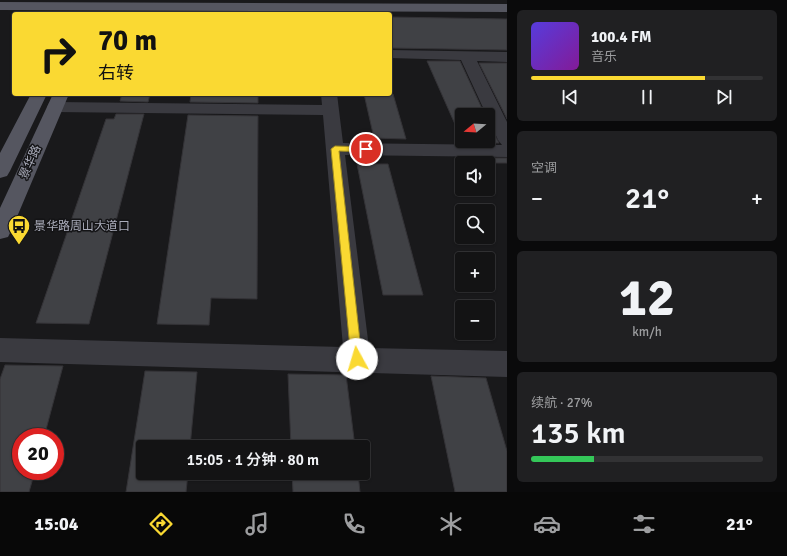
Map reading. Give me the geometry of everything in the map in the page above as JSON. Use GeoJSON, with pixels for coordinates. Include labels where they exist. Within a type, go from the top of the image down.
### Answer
{"type":"FeatureCollection","features":[{"type":"Feature","properties":{"kind":"main road"},"geometry":{"type":"LineString","coordinates":[[0,6],[507,8]]}},
{"type":"Feature","properties":{"kind":"main road","name":"景华路"},"geometry":{"type":"LineString","coordinates":[[0,171],[38,96]]}},
{"type":"Feature","properties":{"kind":"main road","name":"景华路"},"geometry":{"type":"LineString","coordinates":[[0,230],[58,101]]}},
{"type":"Feature","properties":{"kind":"lane"},"geometry":{"type":"LineString","coordinates":[[392,54],[507,57]]}},
{"type":"Feature","properties":{"kind":"lane"},"geometry":{"type":"LineString","coordinates":[[467,56],[507,140]]}},
{"type":"Feature","properties":{"kind":"lane"},"geometry":{"type":"LineString","coordinates":[[58,101],[330,102],[357,359]]}},
{"type":"Feature","properties":{"kind":"lane"},"geometry":{"type":"LineString","coordinates":[[335,149],[507,151]]}},
{"type":"Feature","properties":{"kind":"lane"},"geometry":{"type":"LineString","coordinates":[[0,350],[507,364]]}},
{"type":"Feature","properties":{"kind":"building"},"geometry":{"type":"Polygon","coordinates":[[[392,17],[507,19],[507,50],[392,48],[392,17]]]}},
{"type":"Feature","properties":{"kind":"building"},"geometry":{"type":"Polygon","coordinates":[[[427,61],[460,61],[482,108],[455,108],[455,124],[427,61]]]}},
{"type":"Feature","properties":{"kind":"building"},"geometry":{"type":"Polygon","coordinates":[[[479,63],[507,63],[507,119],[479,63]]]}},
{"type":"Feature","properties":{"kind":"building"},"geometry":{"type":"Polygon","coordinates":[[[393,94],[406,139],[374,138],[364,96],[392,96],[393,94]]]}},
{"type":"Feature","properties":{"kind":"building"},"geometry":{"type":"Polygon","coordinates":[[[121,96],[150,96],[148,102],[120,101],[121,96]]]}},
{"type":"Feature","properties":{"kind":"building"},"geometry":{"type":"Polygon","coordinates":[[[191,96],[258,96],[258,103],[190,102],[191,96]]]}},
{"type":"Feature","properties":{"kind":"building"},"geometry":{"type":"Polygon","coordinates":[[[116,114],[144,114],[89,324],[36,323],[106,119],[114,119],[116,114]]]}},
{"type":"Feature","properties":{"kind":"building"},"geometry":{"type":"Polygon","coordinates":[[[188,115],[258,116],[257,299],[211,298],[209,325],[157,324],[188,115]]]}},
{"type":"Feature","properties":{"kind":"building"},"geometry":{"type":"Polygon","coordinates":[[[495,135],[499,143],[495,143],[495,135]]]}},
{"type":"Feature","properties":{"kind":"building"},"geometry":{"type":"Polygon","coordinates":[[[495,158],[507,158],[507,163],[495,163],[495,158]]]}},
{"type":"Feature","properties":{"kind":"building"},"geometry":{"type":"Polygon","coordinates":[[[357,164],[388,164],[423,295],[383,295],[357,164]]]}},
{"type":"Feature","properties":{"kind":"building"},"geometry":{"type":"Polygon","coordinates":[[[5,365],[63,366],[46,428],[12,428],[12,480],[32,480],[29,492],[0,492],[0,379],[5,365]]]}},
{"type":"Feature","properties":{"kind":"building"},"geometry":{"type":"Polygon","coordinates":[[[145,371],[197,372],[191,440],[136,440],[136,480],[187,480],[186,492],[126,492],[145,371]]]}},
{"type":"Feature","properties":{"kind":"building"},"geometry":{"type":"Polygon","coordinates":[[[288,374],[346,375],[354,440],[291,440],[288,374]]]}},
{"type":"Feature","properties":{"kind":"building"},"geometry":{"type":"Polygon","coordinates":[[[431,376],[486,378],[507,451],[507,492],[455,492],[431,376]]]}},
{"type":"Feature","properties":{"kind":"building"},"geometry":{"type":"Polygon","coordinates":[[[292,480],[359,480],[360,492],[293,492],[292,480]]]}},
{"type":"Feature","properties":{"kind":"place","name":"景华路周山大道口"},"geometry":{"type":"Point","coordinates":[19,246]}},
{"type":"Feature","properties":{"kind":"route"},"geometry":{"type":"LineString","coordinates":[[357,359],[335,149],[366,149]]}}]}
